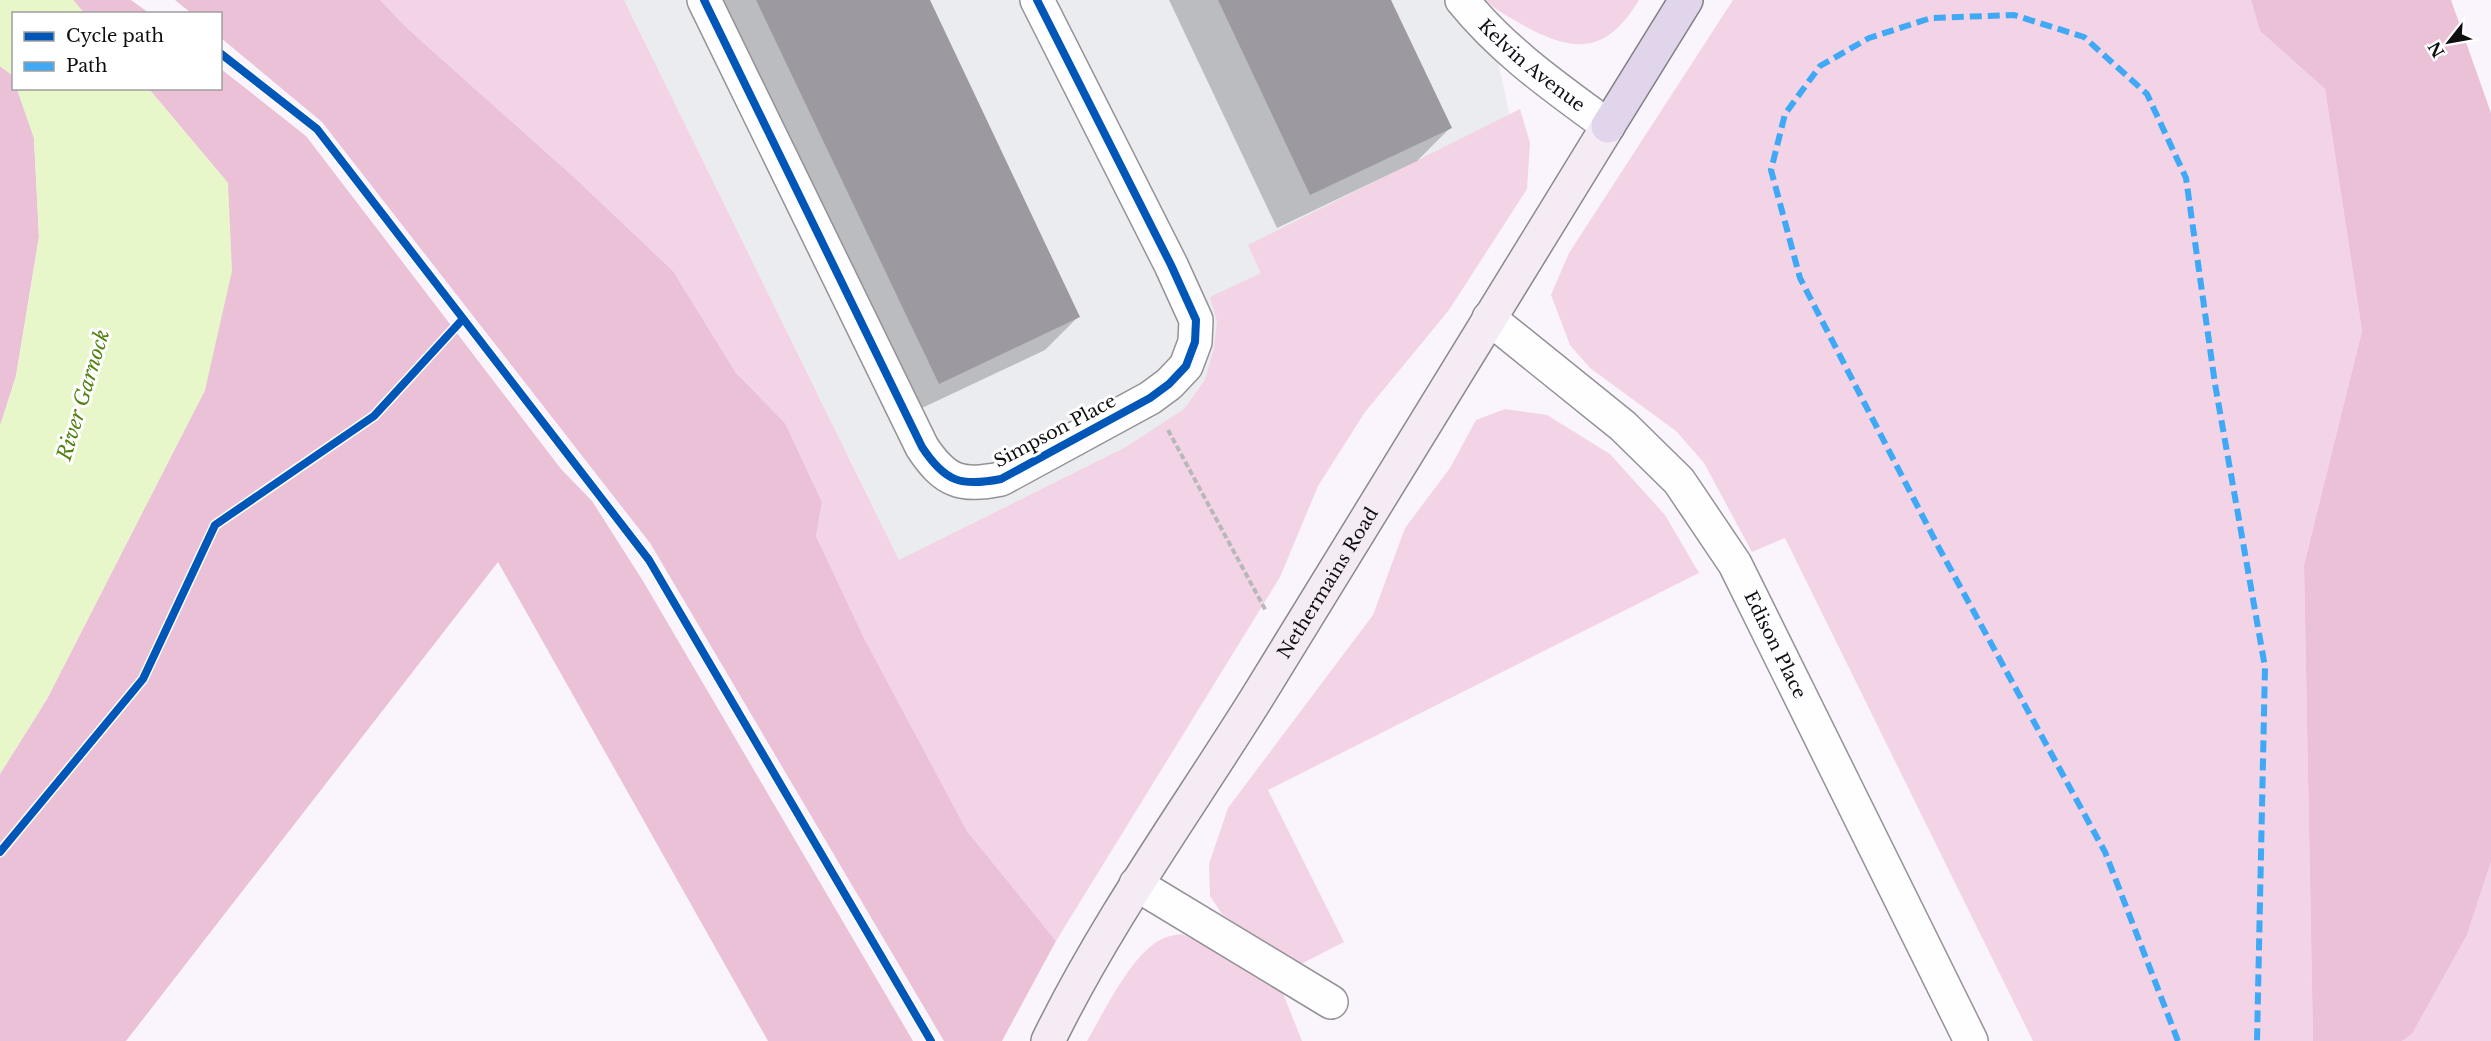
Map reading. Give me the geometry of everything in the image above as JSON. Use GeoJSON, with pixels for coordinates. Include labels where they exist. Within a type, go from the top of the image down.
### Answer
{"type":"FeatureCollection","features":[{"type":"Feature","properties":{"kind":"highway"},"geometry":{"type":"LineString","coordinates":[[1608,126],[1686,0]]}},
{"type":"Feature","properties":{"kind":"main road","name":"Nethermains Road"},"geometry":{"type":"LineString","coordinates":[[1048,1041],[1061,1013],[1136,884],[1286,648],[1608,126]]}},
{"type":"Feature","properties":{"kind":"street","name":"Simpson Place"},"geometry":{"type":"LineString","coordinates":[[704,0],[922,447],[934,465],[953,479],[974,484],[1000,479],[1150,398],[1169,384],[1186,366],[1195,342],[1196,320],[1037,0]]}},
{"type":"Feature","properties":{"kind":"street","name":"Kelvin Avenue"},"geometry":{"type":"LineString","coordinates":[[1462,0],[1486,29],[1521,60],[1608,126]]}},
{"type":"Feature","properties":{"kind":"street","name":"Edison Place"},"geometry":{"type":"LineString","coordinates":[[1489,318],[1623,426],[1679,481],[1735,564],[1971,1041]]}},
{"type":"Feature","properties":{"kind":"street"},"geometry":{"type":"LineString","coordinates":[[1136,884],[1331,1002]]}},
{"type":"Feature","properties":{"kind":"path"},"geometry":{"type":"LineString","coordinates":[[1150,398],[1286,648]]}},
{"type":"Feature","properties":{"kind":"shaded area"},"geometry":{"type":"Polygon","coordinates":[[[73,0],[131,0],[148,12],[83,12],[73,0]]]}},
{"type":"Feature","properties":{"kind":"shaded area"},"geometry":{"type":"Polygon","coordinates":[[[175,0],[380,0],[408,29],[577,180],[673,271],[736,373],[785,423],[822,502],[816,536],[864,638],[967,831],[1056,941],[1002,1041],[944,1041],[650,543],[322,122],[222,39],[222,12],[190,12],[175,0]]]}},
{"type":"Feature","properties":{"kind":"shaded area"},"geometry":{"type":"Polygon","coordinates":[[[380,0],[624,0],[899,560],[1126,447],[1184,409],[1205,380],[1214,348],[1217,321],[1210,297],[1261,273],[1248,245],[1520,109],[1530,143],[1527,189],[1449,310],[1365,412],[1318,486],[1280,577],[1056,941],[967,831],[864,638],[816,536],[822,502],[785,423],[736,373],[673,271],[577,180],[408,29],[380,0]]]}},
{"type":"Feature","properties":{"kind":"shaded area"},"geometry":{"type":"Polygon","coordinates":[[[624,0],[1485,0],[1512,127],[1371,337],[908,578],[624,0]]]}},
{"type":"Feature","properties":{"kind":"shaded area"},"geometry":{"type":"Polygon","coordinates":[[[1485,0],[1639,0],[1617,28],[1605,37],[1580,44],[1565,43],[1549,38],[1501,12],[1485,0]]]}},
{"type":"Feature","properties":{"kind":"shaded area"},"geometry":{"type":"Polygon","coordinates":[[[1733,0],[2251,0],[2260,31],[2325,89],[2362,331],[2304,565],[2313,1041],[2033,1041],[1785,538],[1752,552],[1704,463],[1676,431],[1590,368],[1570,345],[1551,295],[1569,253],[1733,0]]]}},
{"type":"Feature","properties":{"kind":"shaded area"},"geometry":{"type":"Polygon","coordinates":[[[2251,0],[2451,0],[2491,113],[2491,862],[2467,935],[2412,1034],[2402,1041],[2313,1041],[2304,565],[2362,331],[2325,89],[2260,31],[2251,0]]]}},
{"type":"Feature","properties":{"kind":"shaded area"},"geometry":{"type":"Polygon","coordinates":[[[0,66],[12,75],[12,90],[17,90],[34,138],[39,237],[16,376],[0,426],[0,66]]]}},
{"type":"Feature","properties":{"kind":"shaded area"},"geometry":{"type":"Polygon","coordinates":[[[222,70],[306,136],[561,469],[592,501],[643,581],[913,1041],[768,1041],[498,562],[126,1041],[0,1041],[0,774],[47,699],[205,390],[228,183],[150,90],[222,90],[222,70]]]}},
{"type":"Feature","properties":{"kind":"shaded area"},"geometry":{"type":"Polygon","coordinates":[[[1505,409],[1547,415],[1610,454],[1665,515],[1699,573],[1268,790],[1344,942],[1297,966],[1222,914],[1210,896],[1209,864],[1228,808],[1373,615],[1405,528],[1450,468],[1476,420],[1505,409]]]}},
{"type":"Feature","properties":{"kind":"shaded area"},"geometry":{"type":"Polygon","coordinates":[[[2491,862],[2491,1041],[2402,1041],[2412,1034],[2467,935],[2491,862]]]}},
{"type":"Feature","properties":{"kind":"shaded area"},"geometry":{"type":"Polygon","coordinates":[[[1181,934],[1276,976],[1302,1041],[1087,1041],[1120,984],[1140,957],[1162,939],[1181,934]]]}},
{"type":"Feature","properties":{"kind":"water"},"geometry":{"type":"Polygon","coordinates":[[[0,0],[73,0],[83,12],[12,12],[12,75],[0,66],[0,0]]]}},
{"type":"Feature","properties":{"kind":"water","name":"River Garnock"},"geometry":{"type":"Polygon","coordinates":[[[17,90],[150,90],[228,183],[232,271],[205,390],[47,699],[0,774],[0,426],[16,376],[39,237],[34,138],[17,90]]]}},
{"type":"Feature","properties":{"kind":"building"},"geometry":{"type":"Polygon","coordinates":[[[756,0],[930,0],[1080,317],[939,384],[756,0]]]}},
{"type":"Feature","properties":{"kind":"building"},"geometry":{"type":"Polygon","coordinates":[[[1218,0],[1391,0],[1452,128],[1310,195],[1218,0]]]}},
{"type":"Feature","properties":{"kind":"marked path"},"geometry":{"type":"LineString","coordinates":[[2178,1041],[2105,852],[1939,548],[1800,278],[1771,170],[1785,114],[1820,66],[1869,38],[1931,18],[2014,15],[2084,37],[2147,94],[2186,178],[2215,384],[2265,667],[2257,1041]]}},
{"type":"Feature","properties":{"kind":"cycle path"},"geometry":{"type":"LineString","coordinates":[[704,0],[922,447],[938,468],[947,475],[964,482],[1001,479],[1150,398],[1169,384],[1186,366],[1195,342],[1196,320],[1171,265],[1037,0]]}},
{"type":"Feature","properties":{"kind":"cycle path"},"geometry":{"type":"LineString","coordinates":[[222,55],[317,129],[649,560],[931,1041]]}},
{"type":"Feature","properties":{"kind":"cycle path"},"geometry":{"type":"LineString","coordinates":[[0,852],[143,679],[215,525],[374,416],[462,320]]}}]}
